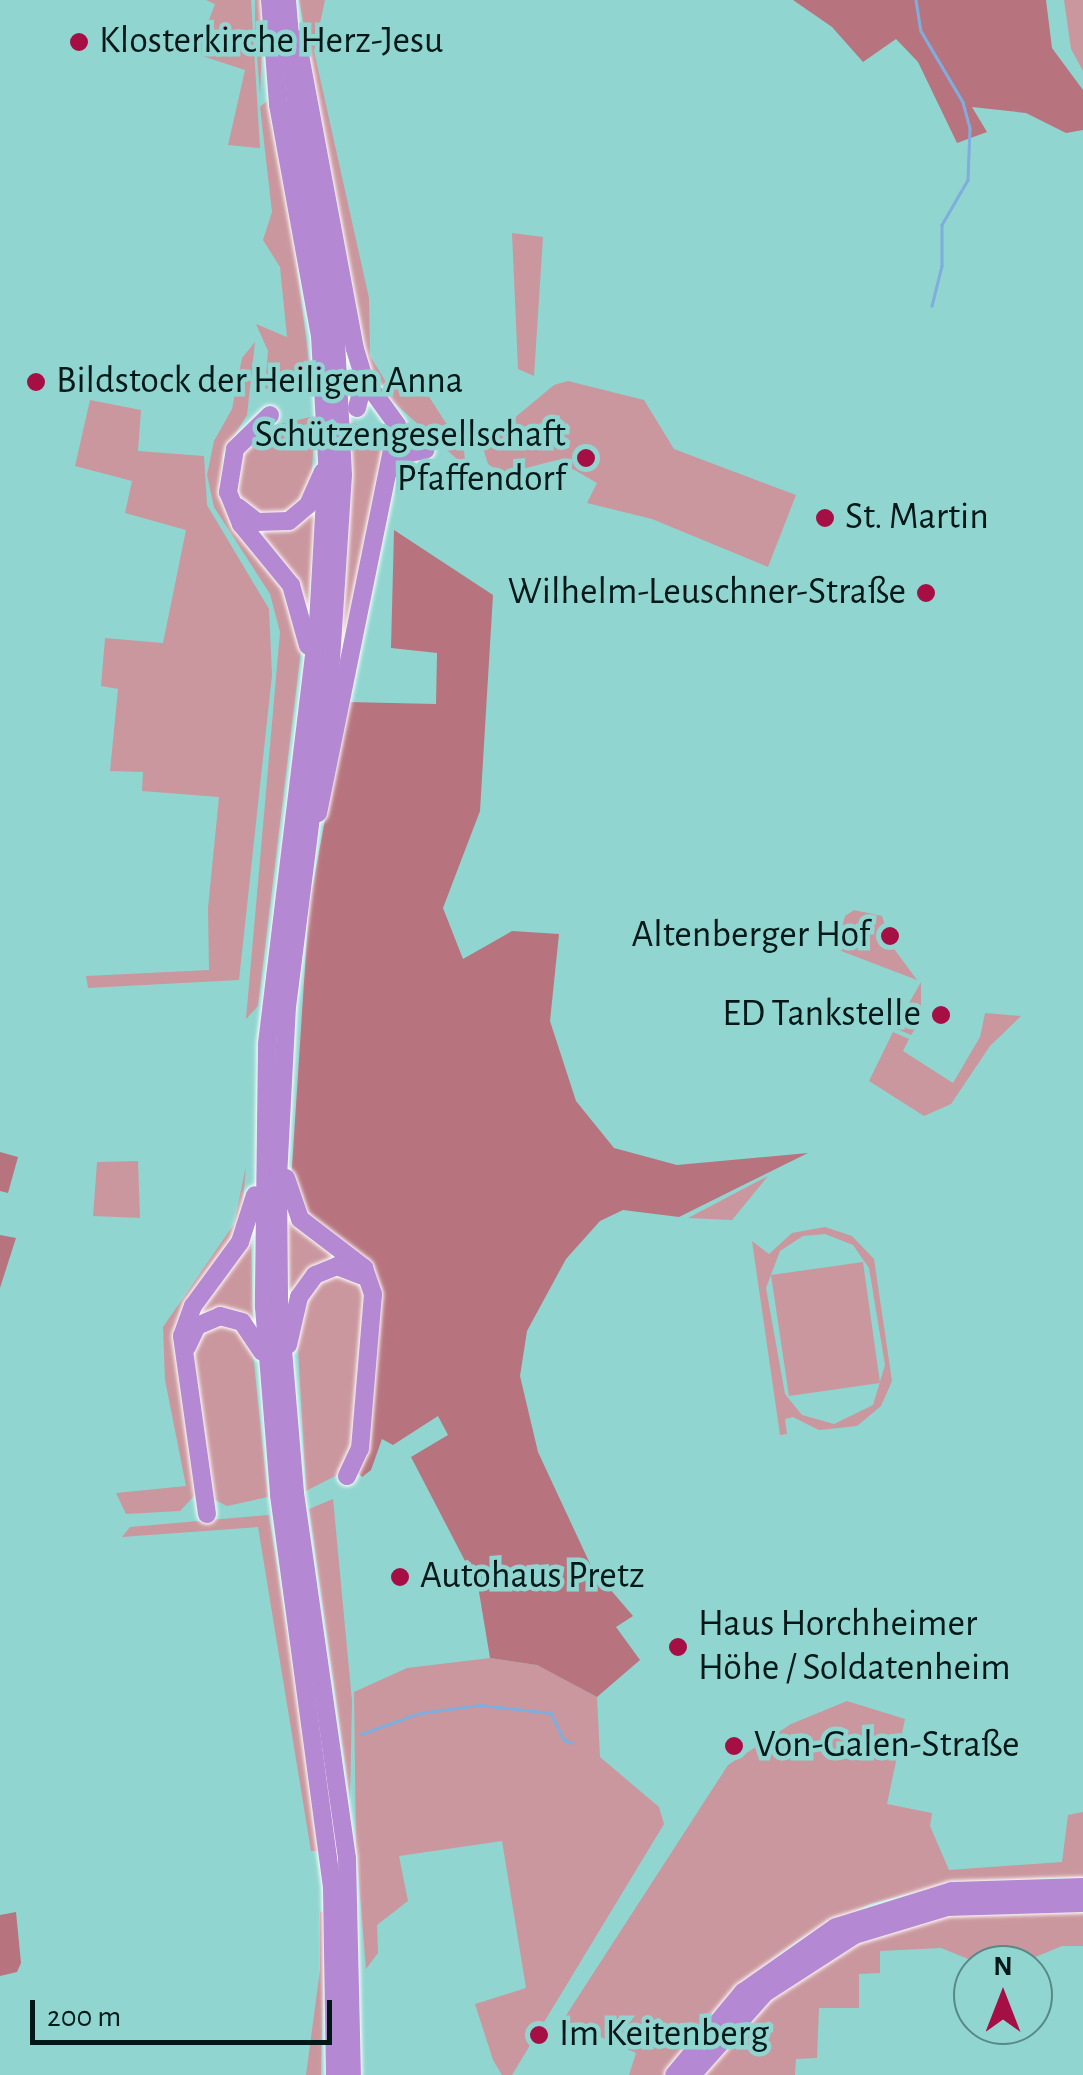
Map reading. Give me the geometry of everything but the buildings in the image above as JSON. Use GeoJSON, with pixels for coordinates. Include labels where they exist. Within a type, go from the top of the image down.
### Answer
{"type":"FeatureCollection","features":[{"type":"Feature","properties":{"kind":"highway"},"geometry":{"type":"LineString","coordinates":[[270,0],[278,105],[320,336],[327,462],[312,671],[273,980],[262,1155],[266,1361],[332,1888],[348,2074]]}},
{"type":"Feature","properties":{"kind":"highway"},"geometry":{"type":"LineString","coordinates":[[287,0],[364,378],[397,425],[323,800],[305,848]]}},
{"type":"Feature","properties":{"kind":"highway"},"geometry":{"type":"LineString","coordinates":[[287,0],[297,119],[335,322],[343,426],[338,581],[305,848],[280,1132],[284,1370],[347,1858],[348,2074]]}},
{"type":"Feature","properties":{"kind":"highway"},"geometry":{"type":"LineString","coordinates":[[357,408],[364,378]]}},
{"type":"Feature","properties":{"kind":"highway"},"geometry":{"type":"LineString","coordinates":[[270,415],[235,449],[228,492],[236,516],[292,585],[312,671]]}},
{"type":"Feature","properties":{"kind":"highway"},"geometry":{"type":"LineString","coordinates":[[389,472],[400,455],[426,450]]}},
{"type":"Feature","properties":{"kind":"highway"},"geometry":{"type":"LineString","coordinates":[[228,492],[250,519],[282,523],[308,505],[327,462]]}},
{"type":"Feature","properties":{"kind":"highway"},"geometry":{"type":"LineString","coordinates":[[280,1132],[294,1208],[312,1232],[364,1268],[372,1290],[360,1448],[347,1476]]}},
{"type":"Feature","properties":{"kind":"highway"},"geometry":{"type":"LineString","coordinates":[[207,1514],[186,1368],[186,1321],[240,1242],[262,1155]]}},
{"type":"Feature","properties":{"kind":"highway"},"geometry":{"type":"LineString","coordinates":[[284,1370],[296,1308],[315,1274],[345,1267],[372,1290]]}},
{"type":"Feature","properties":{"kind":"highway"},"geometry":{"type":"LineString","coordinates":[[186,1368],[192,1332],[220,1316],[248,1327],[266,1361]]}},
{"type":"Feature","properties":{"kind":"highway"},"geometry":{"type":"LineString","coordinates":[[674,2075],[743,1992],[836,1927],[934,1894],[1083,1887]]}},
{"type":"Feature","properties":{"kind":"highway"},"geometry":{"type":"LineString","coordinates":[[692,2075],[765,1993],[855,1935],[948,1907],[1083,1903]]}},
{"type":"Feature","properties":{"kind":"shaded area"},"geometry":{"type":"Polygon","coordinates":[[[206,0],[251,0],[260,148],[228,145],[245,70],[196,54],[215,4],[206,0]]]}},
{"type":"Feature","properties":{"kind":"shaded area"},"geometry":{"type":"Polygon","coordinates":[[[255,0],[264,0],[260,95],[255,28],[255,0]]]}},
{"type":"Feature","properties":{"kind":"shaded area"},"geometry":{"type":"Polygon","coordinates":[[[299,0],[325,0],[314,51],[369,298],[370,356],[386,382],[379,388],[371,384],[299,0]]]}},
{"type":"Feature","properties":{"kind":"shaded area"},"geometry":{"type":"Polygon","coordinates":[[[793,0],[1046,0],[1052,48],[1083,90],[1083,130],[1066,133],[1026,113],[972,107],[987,132],[957,143],[918,62],[896,39],[863,62],[832,27],[793,0]]]}},
{"type":"Feature","properties":{"kind":"shaded area"},"geometry":{"type":"Polygon","coordinates":[[[1064,0],[1083,0],[1083,71],[1071,49],[1064,0]]]}},
{"type":"Feature","properties":{"kind":"shaded area"},"geometry":{"type":"Polygon","coordinates":[[[267,101],[290,212],[313,392],[286,396],[265,388],[268,351],[256,324],[287,337],[280,267],[263,240],[272,212],[260,107],[267,101]]]}},
{"type":"Feature","properties":{"kind":"shaded area"},"geometry":{"type":"Polygon","coordinates":[[[512,233],[543,237],[534,376],[518,369],[512,233]]]}},
{"type":"Feature","properties":{"kind":"shaded area"},"geometry":{"type":"Polygon","coordinates":[[[255,342],[247,415],[223,454],[222,488],[276,570],[302,642],[258,1006],[246,1019],[280,632],[270,594],[214,507],[207,475],[214,441],[232,409],[242,358],[255,342]]]}},
{"type":"Feature","properties":{"kind":"shaded area"},"geometry":{"type":"Polygon","coordinates":[[[417,378],[464,451],[465,459],[458,460],[381,391],[400,379],[417,378]]]}},
{"type":"Feature","properties":{"kind":"shaded area"},"geometry":{"type":"Polygon","coordinates":[[[568,381],[644,400],[674,449],[796,495],[768,567],[652,519],[587,503],[597,483],[557,460],[503,474],[488,464],[482,445],[554,385],[568,381]]]}},
{"type":"Feature","properties":{"kind":"shaded area"},"geometry":{"type":"Polygon","coordinates":[[[90,400],[141,410],[138,451],[204,456],[207,505],[269,609],[272,675],[239,980],[88,988],[86,976],[209,970],[208,908],[219,797],[142,791],[143,772],[110,771],[118,689],[101,686],[105,638],[163,643],[186,530],[125,513],[132,481],[75,466],[90,400]]]}},
{"type":"Feature","properties":{"kind":"shaded area"},"geometry":{"type":"Polygon","coordinates":[[[315,416],[311,490],[282,519],[245,510],[233,481],[243,452],[271,426],[315,416]]]}},
{"type":"Feature","properties":{"kind":"shaded area"},"geometry":{"type":"Polygon","coordinates":[[[348,421],[386,435],[337,701],[348,421]]]}},
{"type":"Feature","properties":{"kind":"shaded area"},"geometry":{"type":"Polygon","coordinates":[[[317,498],[308,617],[244,521],[271,530],[317,498]]]}},
{"type":"Feature","properties":{"kind":"shaded area"},"geometry":{"type":"Polygon","coordinates":[[[394,530],[493,595],[480,811],[443,908],[463,959],[512,931],[559,934],[550,1021],[576,1101],[614,1148],[677,1165],[808,1153],[679,1217],[623,1210],[600,1221],[566,1259],[527,1331],[520,1376],[538,1452],[592,1568],[633,1616],[616,1627],[640,1660],[597,1697],[537,1665],[490,1658],[478,1586],[411,1457],[448,1435],[438,1416],[393,1445],[382,1439],[371,1470],[362,1477],[357,1472],[381,1303],[310,1225],[291,1182],[309,905],[347,702],[436,704],[437,653],[391,648],[394,530]]]}},
{"type":"Feature","properties":{"kind":"shaded area"},"geometry":{"type":"Polygon","coordinates":[[[854,910],[882,916],[892,946],[917,980],[836,949],[845,916],[854,910]]]}},
{"type":"Feature","properties":{"kind":"shaded area"},"geometry":{"type":"Polygon","coordinates":[[[921,982],[921,1020],[911,1035],[895,1028],[921,982]]]}},
{"type":"Feature","properties":{"kind":"shaded area"},"geometry":{"type":"Polygon","coordinates":[[[985,1013],[1021,1016],[990,1046],[951,1104],[924,1116],[869,1081],[893,1032],[909,1039],[903,1051],[953,1083],[980,1037],[985,1013]]]}},
{"type":"Feature","properties":{"kind":"shaded area"},"geometry":{"type":"Polygon","coordinates":[[[0,1152],[18,1157],[8,1193],[0,1191],[0,1152]]]}},
{"type":"Feature","properties":{"kind":"shaded area"},"geometry":{"type":"Polygon","coordinates":[[[138,1161],[140,1218],[93,1216],[97,1162],[138,1161]]]}},
{"type":"Feature","properties":{"kind":"shaded area"},"geometry":{"type":"Polygon","coordinates":[[[246,1166],[241,1225],[190,1302],[195,1495],[180,1511],[126,1514],[116,1493],[186,1486],[165,1380],[163,1327],[234,1224],[246,1166]]]}},
{"type":"Feature","properties":{"kind":"shaded area"},"geometry":{"type":"Polygon","coordinates":[[[768,1176],[732,1220],[688,1218],[768,1176]]]}},
{"type":"Feature","properties":{"kind":"shaded area"},"geometry":{"type":"Polygon","coordinates":[[[287,1212],[344,1263],[289,1303],[287,1212]]]}},
{"type":"Feature","properties":{"kind":"shaded area"},"geometry":{"type":"Polygon","coordinates":[[[251,1227],[253,1328],[248,1322],[189,1325],[251,1227]]]}},
{"type":"Feature","properties":{"kind":"shaded area"},"geometry":{"type":"Polygon","coordinates":[[[825,1227],[852,1236],[874,1259],[892,1381],[881,1406],[857,1426],[819,1430],[793,1417],[785,1419],[787,1434],[780,1435],[752,1241],[769,1254],[792,1233],[825,1227]],[[825,1234],[803,1236],[780,1251],[766,1288],[785,1394],[802,1415],[834,1424],[873,1405],[885,1365],[869,1268],[853,1245],[825,1234]]]}},
{"type":"Feature","properties":{"kind":"shaded area"},"geometry":{"type":"Polygon","coordinates":[[[0,1235],[16,1238],[0,1288],[0,1235]]]}},
{"type":"Feature","properties":{"kind":"shaded area"},"geometry":{"type":"Polygon","coordinates":[[[863,1262],[880,1383],[789,1396],[771,1275],[863,1262]]]}},
{"type":"Feature","properties":{"kind":"shaded area"},"geometry":{"type":"Polygon","coordinates":[[[327,1273],[356,1278],[365,1290],[353,1445],[341,1473],[306,1491],[297,1331],[310,1286],[327,1273]]]}},
{"type":"Feature","properties":{"kind":"shaded area"},"geometry":{"type":"Polygon","coordinates":[[[229,1322],[252,1344],[268,1497],[227,1506],[213,1499],[191,1348],[203,1327],[229,1322]]]}},
{"type":"Feature","properties":{"kind":"shaded area"},"geometry":{"type":"Polygon","coordinates":[[[333,1499],[352,1701],[350,1800],[309,1509],[333,1499]]]}},
{"type":"Feature","properties":{"kind":"shaded area"},"geometry":{"type":"Polygon","coordinates":[[[269,1515],[318,1851],[311,1851],[258,1527],[122,1537],[130,1527],[269,1515]]]}},
{"type":"Feature","properties":{"kind":"shaded area"},"geometry":{"type":"Polygon","coordinates":[[[490,1658],[537,1665],[597,1697],[600,1757],[659,1807],[664,1824],[512,2075],[502,2075],[493,2060],[475,2004],[526,1988],[502,1841],[399,1856],[408,1901],[377,1925],[378,1953],[366,1969],[356,1847],[354,1692],[407,1668],[490,1658]]]}},
{"type":"Feature","properties":{"kind":"shaded area"},"geometry":{"type":"Polygon","coordinates":[[[847,1701],[905,1719],[887,1804],[932,1813],[930,1826],[949,1870],[1062,1862],[1068,1815],[1083,1812],[1083,1877],[954,1882],[870,1904],[799,1940],[748,1978],[666,2075],[629,2075],[636,2053],[563,2020],[728,1765],[791,1724],[847,1701]]]}},
{"type":"Feature","properties":{"kind":"shaded area"},"geometry":{"type":"Polygon","coordinates":[[[1037,1908],[1083,1913],[1083,1946],[1053,1950],[1053,1945],[953,1945],[953,1953],[941,1948],[880,1951],[880,1973],[859,1974],[859,2008],[819,2008],[817,2058],[796,2059],[795,2075],[700,2075],[748,2016],[841,1949],[925,1917],[1037,1908]]]}},
{"type":"Feature","properties":{"kind":"shaded area"},"geometry":{"type":"Polygon","coordinates":[[[325,1911],[321,2075],[306,2075],[320,1970],[320,1912],[325,1911]]]}},
{"type":"Feature","properties":{"kind":"shaded area"},"geometry":{"type":"Polygon","coordinates":[[[16,1912],[21,1963],[17,1972],[0,1976],[0,1915],[16,1912]]]}},
{"type":"Feature","properties":{"kind":"waterway"},"geometry":{"type":"LineString","coordinates":[[916,0],[921,31],[963,102],[970,128],[968,180],[942,225],[942,266],[932,306]]}},
{"type":"Feature","properties":{"kind":"waterway"},"geometry":{"type":"LineString","coordinates":[[361,1734],[420,1713],[480,1705],[551,1713],[564,1740],[573,1743]]}},
{"type":"Feature","properties":{"kind":"place","name":"Klosterkirche Herz-Jesu"},"geometry":{"type":"Point","coordinates":[79,42]}},
{"type":"Feature","properties":{"kind":"place","name":"Bildstock der Heiligen Anna"},"geometry":{"type":"Point","coordinates":[36,382]}},
{"type":"Feature","properties":{"kind":"place","name":"Schützengesellschaft Pfaffendorf"},"geometry":{"type":"Point","coordinates":[586,458]}},
{"type":"Feature","properties":{"kind":"place","name":"St. Martin"},"geometry":{"type":"Point","coordinates":[825,518]}},
{"type":"Feature","properties":{"kind":"place","name":"Wilhelm-Leuschner-Straße"},"geometry":{"type":"Point","coordinates":[926,593]}},
{"type":"Feature","properties":{"kind":"place","name":"Altenberger Hof"},"geometry":{"type":"Point","coordinates":[890,936]}},
{"type":"Feature","properties":{"kind":"place","name":"ED Tankstelle"},"geometry":{"type":"Point","coordinates":[941,1015]}},
{"type":"Feature","properties":{"kind":"place","name":"Autohaus Pretz"},"geometry":{"type":"Point","coordinates":[400,1577]}},
{"type":"Feature","properties":{"kind":"place","name":"Haus Horchheimer Höhe / Soldatenheim"},"geometry":{"type":"Point","coordinates":[678,1647]}},
{"type":"Feature","properties":{"kind":"place","name":"Von-Galen-Straße"},"geometry":{"type":"Point","coordinates":[734,1746]}},
{"type":"Feature","properties":{"kind":"place","name":"Im Keitenberg"},"geometry":{"type":"Point","coordinates":[539,2035]}}]}
